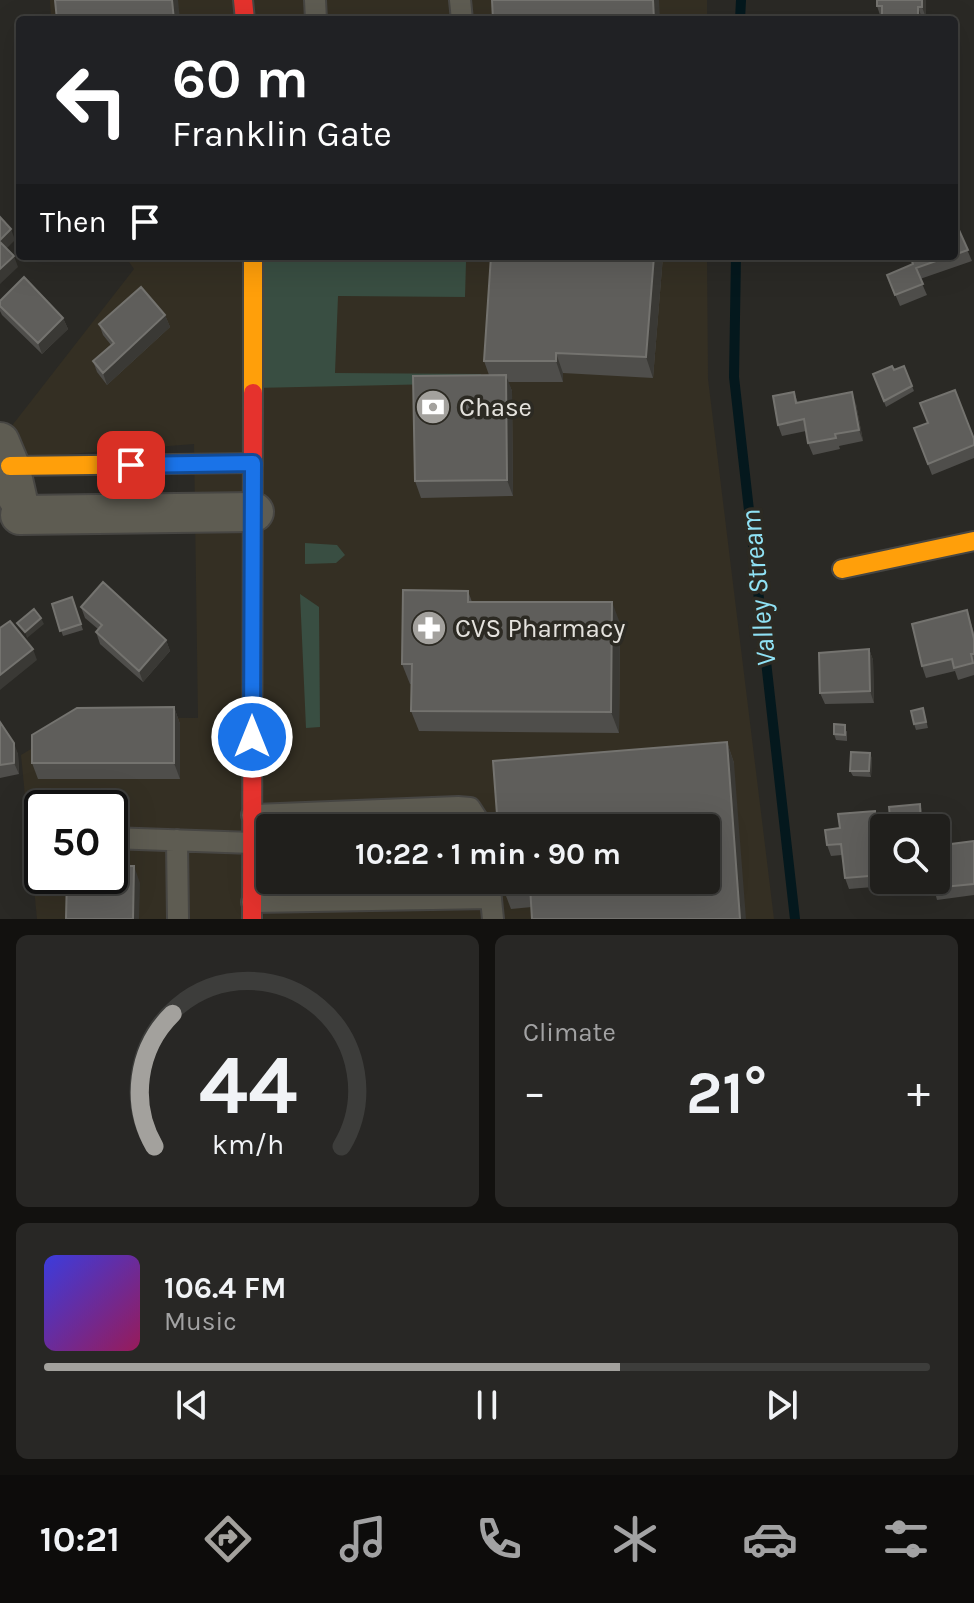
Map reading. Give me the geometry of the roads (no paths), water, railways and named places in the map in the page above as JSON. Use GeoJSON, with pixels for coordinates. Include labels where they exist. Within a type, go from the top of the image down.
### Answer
{"type":"FeatureCollection","features":[{"type":"Feature","properties":{"kind":"main road"},"geometry":{"type":"LineString","coordinates":[[252,911],[253,260]]}},
{"type":"Feature","properties":{"kind":"main road"},"geometry":{"type":"LineString","coordinates":[[5,454],[253,463]]}},
{"type":"Feature","properties":{"kind":"main road"},"geometry":{"type":"LineString","coordinates":[[842,569],[974,541]]}},
{"type":"Feature","properties":{"kind":"street"},"geometry":{"type":"LineString","coordinates":[[5,454],[10,524],[254,512]]}},
{"type":"Feature","properties":{"kind":"lane"},"geometry":{"type":"LineString","coordinates":[[278,814],[458,807],[470,808],[474,814]]}},
{"type":"Feature","properties":{"kind":"lane"},"geometry":{"type":"LineString","coordinates":[[252,815],[256,815]]}},
{"type":"Feature","properties":{"kind":"lane"},"geometry":{"type":"LineString","coordinates":[[128,839],[253,843]]}},
{"type":"Feature","properties":{"kind":"lane"},"geometry":{"type":"LineString","coordinates":[[177,840],[178,919]]}},
{"type":"Feature","properties":{"kind":"lane"},"geometry":{"type":"LineString","coordinates":[[252,911],[491,899]]}},
{"type":"Feature","properties":{"kind":"waterway","name":"Valley Stream"},"geometry":{"type":"LineString","coordinates":[[740,16],[741,0]]}},
{"type":"Feature","properties":{"kind":"waterway","name":"Valley Stream"},"geometry":{"type":"LineString","coordinates":[[736,260],[734,377],[795,919]]}},
{"type":"Feature","properties":{"kind":"place","name":"Chase"},"geometry":{"type":"Point","coordinates":[433,407]}},
{"type":"Feature","properties":{"kind":"place","name":"CVS Pharmacy"},"geometry":{"type":"Point","coordinates":[429,628]}}]}
